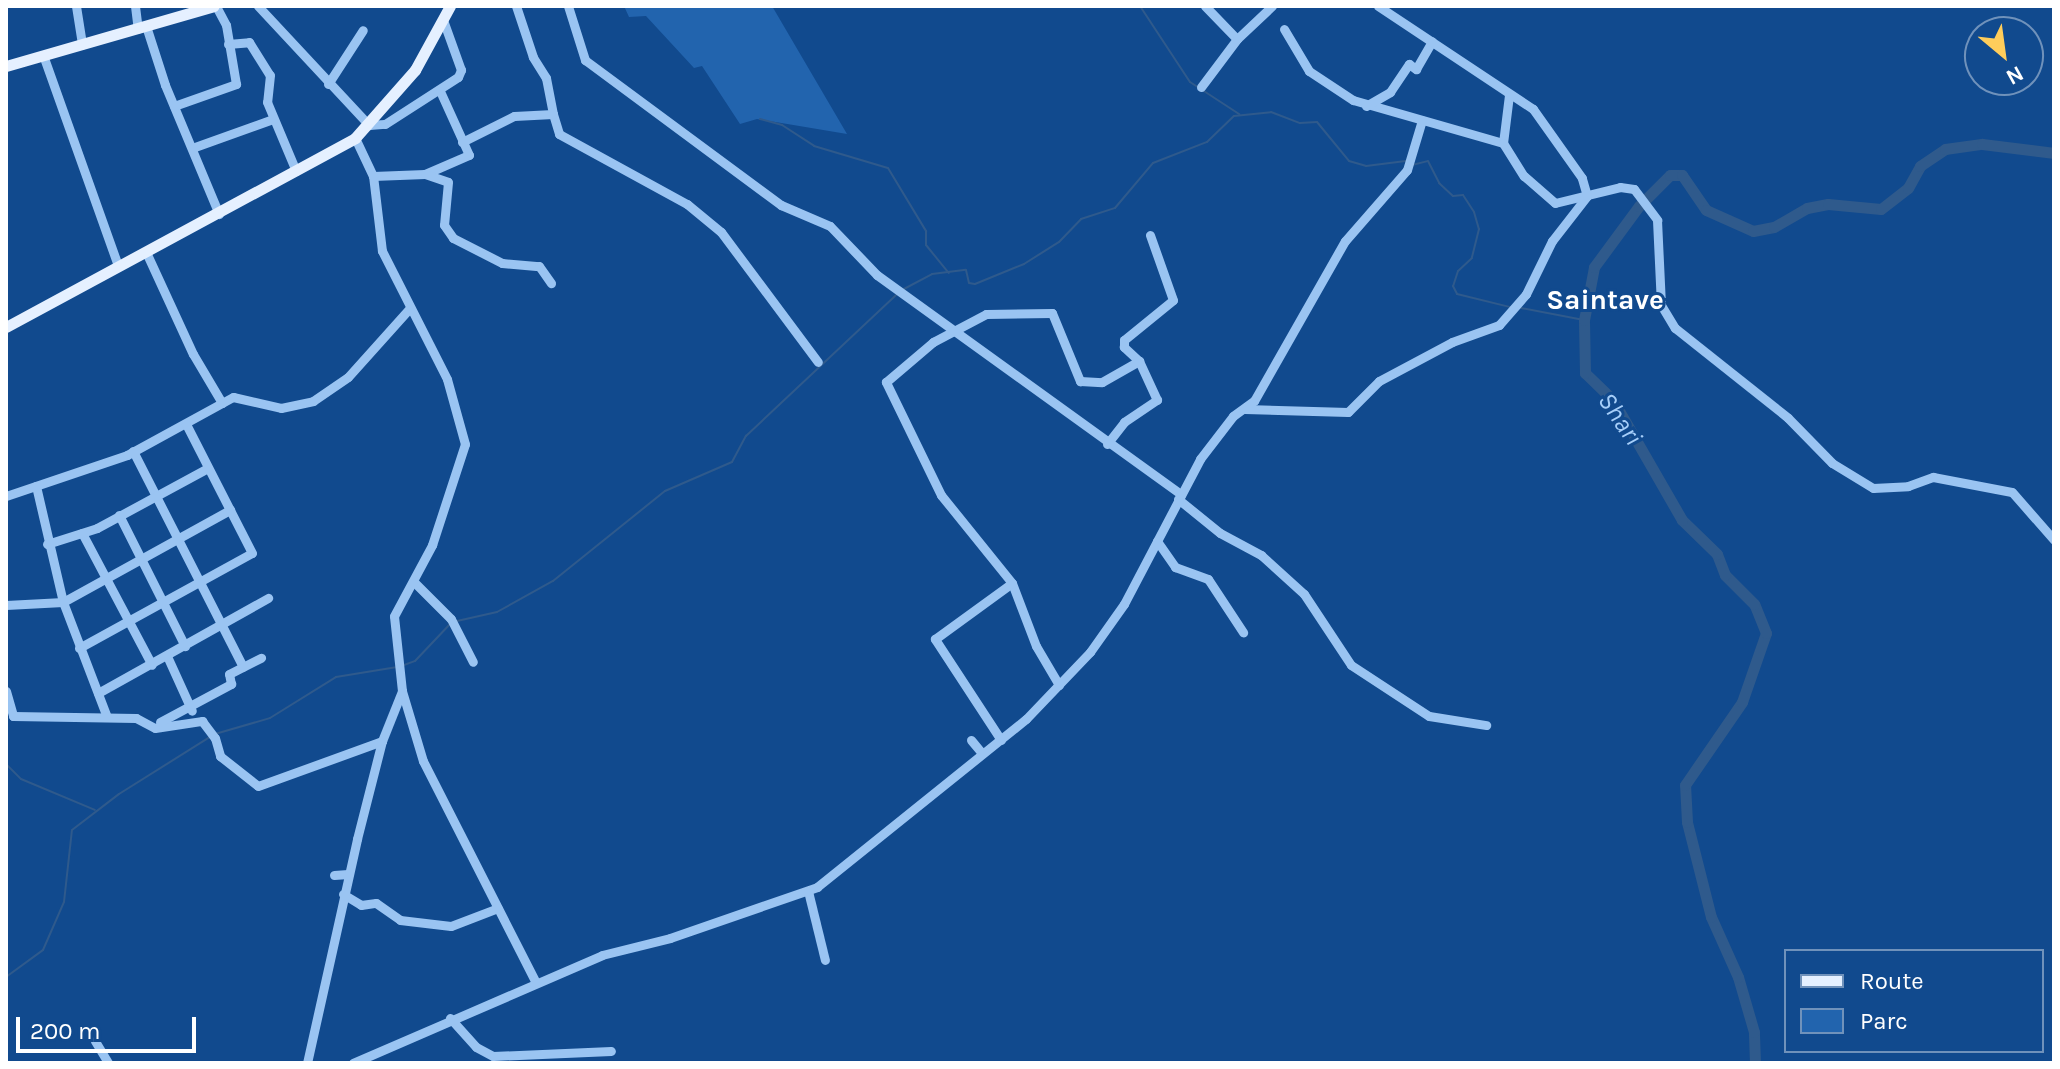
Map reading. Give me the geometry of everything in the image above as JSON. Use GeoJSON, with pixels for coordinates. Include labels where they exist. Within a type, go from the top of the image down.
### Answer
{"type":"FeatureCollection","features":[{"type":"Feature","properties":{"kind":"main road"},"geometry":{"type":"LineString","coordinates":[[6,66],[215,6]]}},
{"type":"Feature","properties":{"kind":"main road"},"geometry":{"type":"LineString","coordinates":[[6,327],[355,138],[415,70],[450,6]]}},
{"type":"Feature","properties":{"kind":"street"},"geometry":{"type":"LineString","coordinates":[[76,6],[82,45]]}},
{"type":"Feature","properties":{"kind":"street"},"geometry":{"type":"LineString","coordinates":[[135,6],[219,214]]}},
{"type":"Feature","properties":{"kind":"street"},"geometry":{"type":"LineString","coordinates":[[174,106],[236,84],[228,44],[215,6]]}},
{"type":"Feature","properties":{"kind":"street"},"geometry":{"type":"LineString","coordinates":[[258,6],[369,125],[385,124],[440,91],[461,70],[443,20]]}},
{"type":"Feature","properties":{"kind":"street"},"geometry":{"type":"LineString","coordinates":[[516,6],[533,57],[546,78],[559,134],[687,204],[721,232],[818,362]]}},
{"type":"Feature","properties":{"kind":"street"},"geometry":{"type":"LineString","coordinates":[[568,6],[585,60],[781,205],[830,226],[900,292],[1179,496],[1220,533],[1261,555],[1304,594],[1351,665],[1429,716],[1486,725]]}},
{"type":"Feature","properties":{"kind":"street"},"geometry":{"type":"LineString","coordinates":[[1205,6],[1237,39]]}},
{"type":"Feature","properties":{"kind":"street"},"geometry":{"type":"LineString","coordinates":[[1201,87],[1237,39],[1272,6]]}},
{"type":"Feature","properties":{"kind":"street"},"geometry":{"type":"LineString","coordinates":[[1378,6],[1543,120],[1582,178],[1587,196]]}},
{"type":"Feature","properties":{"kind":"street"},"geometry":{"type":"LineString","coordinates":[[1284,29],[1309,71],[1366,106],[1503,143]]}},
{"type":"Feature","properties":{"kind":"street"},"geometry":{"type":"LineString","coordinates":[[328,84],[363,30]]}},
{"type":"Feature","properties":{"kind":"street"},"geometry":{"type":"LineString","coordinates":[[1366,106],[1390,92],[1409,64],[1416,69],[1432,41]]}},
{"type":"Feature","properties":{"kind":"street"},"geometry":{"type":"LineString","coordinates":[[228,44],[249,42],[270,75],[267,102],[296,171]]}},
{"type":"Feature","properties":{"kind":"street"},"geometry":{"type":"LineString","coordinates":[[43,55],[118,266]]}},
{"type":"Feature","properties":{"kind":"street"},"geometry":{"type":"LineString","coordinates":[[373,176],[425,174],[469,155],[440,91]]}},
{"type":"Feature","properties":{"kind":"street"},"geometry":{"type":"LineString","coordinates":[[1509,95],[1503,143],[1516,166],[1548,200],[1565,203],[1620,187],[1634,189],[1655,212],[1661,305],[1675,328],[1788,418],[1832,463],[1873,488],[1908,486],[1933,477],[2012,492],[2054,540]]}},
{"type":"Feature","properties":{"kind":"street"},"geometry":{"type":"LineString","coordinates":[[462,142],[514,116],[553,114]]}},
{"type":"Feature","properties":{"kind":"street"},"geometry":{"type":"LineString","coordinates":[[192,148],[273,119]]}},
{"type":"Feature","properties":{"kind":"street"},"geometry":{"type":"LineString","coordinates":[[353,1063],[450,1018],[602,955],[808,891],[1001,740],[1059,685],[1112,623],[1179,496],[1223,427],[1245,409],[1272,375],[1278,355],[1345,241],[1407,170],[1422,120]]}},
{"type":"Feature","properties":{"kind":"street"},"geometry":{"type":"LineString","coordinates":[[355,138],[373,176],[382,251],[447,379],[465,444],[441,521],[414,582],[394,616],[397,667],[402,691],[423,761],[536,983]]}},
{"type":"Feature","properties":{"kind":"street"},"geometry":{"type":"LineString","coordinates":[[425,174],[448,182],[444,225],[453,238],[502,263],[539,266],[551,283]]}},
{"type":"Feature","properties":{"kind":"street"},"geometry":{"type":"LineString","coordinates":[[1245,409],[1348,412],[1379,381],[1452,342],[1499,325],[1526,294],[1552,241],[1587,196]]}},
{"type":"Feature","properties":{"kind":"street"},"geometry":{"type":"LineString","coordinates":[[1107,444],[1124,422],[1157,400],[1139,361],[1124,347],[1124,340],[1173,300],[1150,235]]}},
{"type":"Feature","properties":{"kind":"street"},"geometry":{"type":"LineString","coordinates":[[146,252],[222,403]]}},
{"type":"Feature","properties":{"kind":"street"},"geometry":{"type":"LineString","coordinates":[[215,390],[281,408],[313,401],[348,377],[409,309]]}},
{"type":"Feature","properties":{"kind":"street"},"geometry":{"type":"LineString","coordinates":[[1059,685],[1036,646],[1012,583],[941,495],[886,382],[916,354],[986,314],[1052,313],[1080,381],[1102,382],[1139,361]]}},
{"type":"Feature","properties":{"kind":"street"},"geometry":{"type":"LineString","coordinates":[[208,411],[215,390]]}},
{"type":"Feature","properties":{"kind":"street"},"geometry":{"type":"LineString","coordinates":[[6,496],[133,451],[233,397]]}},
{"type":"Feature","properties":{"kind":"street"},"geometry":{"type":"LineString","coordinates":[[79,648],[252,553],[186,424]]}},
{"type":"Feature","properties":{"kind":"street"},"geometry":{"type":"LineString","coordinates":[[133,451],[243,667]]}},
{"type":"Feature","properties":{"kind":"street"},"geometry":{"type":"LineString","coordinates":[[47,544],[82,533],[208,468]]}},
{"type":"Feature","properties":{"kind":"street"},"geometry":{"type":"LineString","coordinates":[[36,486],[47,544],[63,602],[107,717]]}},
{"type":"Feature","properties":{"kind":"street"},"geometry":{"type":"LineString","coordinates":[[6,605],[63,602],[230,510]]}},
{"type":"Feature","properties":{"kind":"street"},"geometry":{"type":"LineString","coordinates":[[119,515],[185,646]]}},
{"type":"Feature","properties":{"kind":"street"},"geometry":{"type":"LineString","coordinates":[[82,533],[152,665]]}},
{"type":"Feature","properties":{"kind":"street"},"geometry":{"type":"LineString","coordinates":[[1157,541],[1175,567],[1214,585],[1243,632]]}},
{"type":"Feature","properties":{"kind":"street"},"geometry":{"type":"LineString","coordinates":[[414,582],[452,622],[473,662]]}},
{"type":"Feature","properties":{"kind":"street"},"geometry":{"type":"LineString","coordinates":[[1001,740],[935,639],[1012,583]]}},
{"type":"Feature","properties":{"kind":"street"},"geometry":{"type":"LineString","coordinates":[[98,693],[268,598]]}},
{"type":"Feature","properties":{"kind":"street"},"geometry":{"type":"LineString","coordinates":[[167,656],[190,708],[214,736],[220,756],[241,776],[268,786],[335,762],[356,746],[382,741]]}},
{"type":"Feature","properties":{"kind":"street"},"geometry":{"type":"LineString","coordinates":[[150,726],[190,708],[231,684],[229,674],[261,658]]}},
{"type":"Feature","properties":{"kind":"street"},"geometry":{"type":"LineString","coordinates":[[6,691],[13,716],[136,718],[150,726],[198,720]]}},
{"type":"Feature","properties":{"kind":"street"},"geometry":{"type":"LineString","coordinates":[[307,1063],[348,874],[382,741],[402,691]]}},
{"type":"Feature","properties":{"kind":"street"},"geometry":{"type":"LineString","coordinates":[[971,740],[982,753]]}},
{"type":"Feature","properties":{"kind":"street"},"geometry":{"type":"LineString","coordinates":[[334,875],[348,874]]}},
{"type":"Feature","properties":{"kind":"street"},"geometry":{"type":"LineString","coordinates":[[808,891],[825,960]]}},
{"type":"Feature","properties":{"kind":"street"},"geometry":{"type":"LineString","coordinates":[[343,894],[361,905],[376,903],[400,920],[451,926],[498,908]]}},
{"type":"Feature","properties":{"kind":"street"},"geometry":{"type":"LineString","coordinates":[[450,1018],[476,1047],[493,1056],[611,1051]]}},
{"type":"Feature","properties":{"kind":"street"},"geometry":{"type":"LineString","coordinates":[[95,1041],[108,1063]]}},
{"type":"Feature","properties":{"kind":"green space"},"geometry":{"type":"Polygon","coordinates":[[[624,6],[772,6],[847,134],[757,119],[740,124],[702,66],[694,68],[646,16],[629,17],[624,6]]]}},
{"type":"Feature","properties":{"kind":"waterway"},"geometry":{"type":"LineString","coordinates":[[1140,6],[1190,82],[1239,114]]}},
{"type":"Feature","properties":{"kind":"waterway"},"geometry":{"type":"LineString","coordinates":[[902,290],[932,274],[966,270],[969,283],[975,284],[1024,264],[1059,242],[1081,219],[1115,208],[1153,163],[1207,142],[1234,116],[1271,112],[1300,123],[1317,122],[1349,161],[1366,166],[1406,161]]}},
{"type":"Feature","properties":{"kind":"waterway"},"geometry":{"type":"LineString","coordinates":[[760,119],[782,125],[814,146],[888,168],[926,231],[926,245],[949,273]]}},
{"type":"Feature","properties":{"kind":"waterway","name":"Shari"},"geometry":{"type":"LineString","coordinates":[[1755,1063],[1754,1032],[1738,977],[1711,917],[1687,822],[1685,785],[1742,702],[1766,633],[1754,604],[1725,575],[1717,554],[1682,520],[1613,400],[1585,373],[1584,320],[1594,267],[1639,206],[1670,175],[1682,175],[1706,210],[1753,231],[1774,227],[1807,208],[1828,204],[1881,209],[1908,188],[1920,166],[1945,149],[1982,144],[2054,153]]}},
{"type":"Feature","properties":{"kind":"waterway"},"geometry":{"type":"LineString","coordinates":[[1412,165],[1428,161],[1439,183],[1453,196],[1463,195],[1474,212],[1479,229],[1472,258],[1458,271],[1453,286],[1457,294],[1510,307]]}},
{"type":"Feature","properties":{"kind":"waterway"},"geometry":{"type":"LineString","coordinates":[[457,621],[497,612],[553,581],[665,491],[732,462],[746,436],[897,294]]}},
{"type":"Feature","properties":{"kind":"waterway"},"geometry":{"type":"LineString","coordinates":[[1521,308],[1584,320]]}},
{"type":"Feature","properties":{"kind":"waterway"},"geometry":{"type":"LineString","coordinates":[[404,665],[415,661],[451,623]]}},
{"type":"Feature","properties":{"kind":"waterway"},"geometry":{"type":"LineString","coordinates":[[215,734],[270,718],[336,677],[397,667]]}},
{"type":"Feature","properties":{"kind":"waterway"},"geometry":{"type":"LineString","coordinates":[[6,977],[43,950],[64,902],[72,830],[119,794],[210,737]]}},
{"type":"Feature","properties":{"kind":"waterway"},"geometry":{"type":"LineString","coordinates":[[6,764],[21,779],[95,810]]}},
{"type":"Feature","properties":{"kind":"district","name":"Saintave"},"geometry":{"type":"Point","coordinates":[1605,300]}}]}
